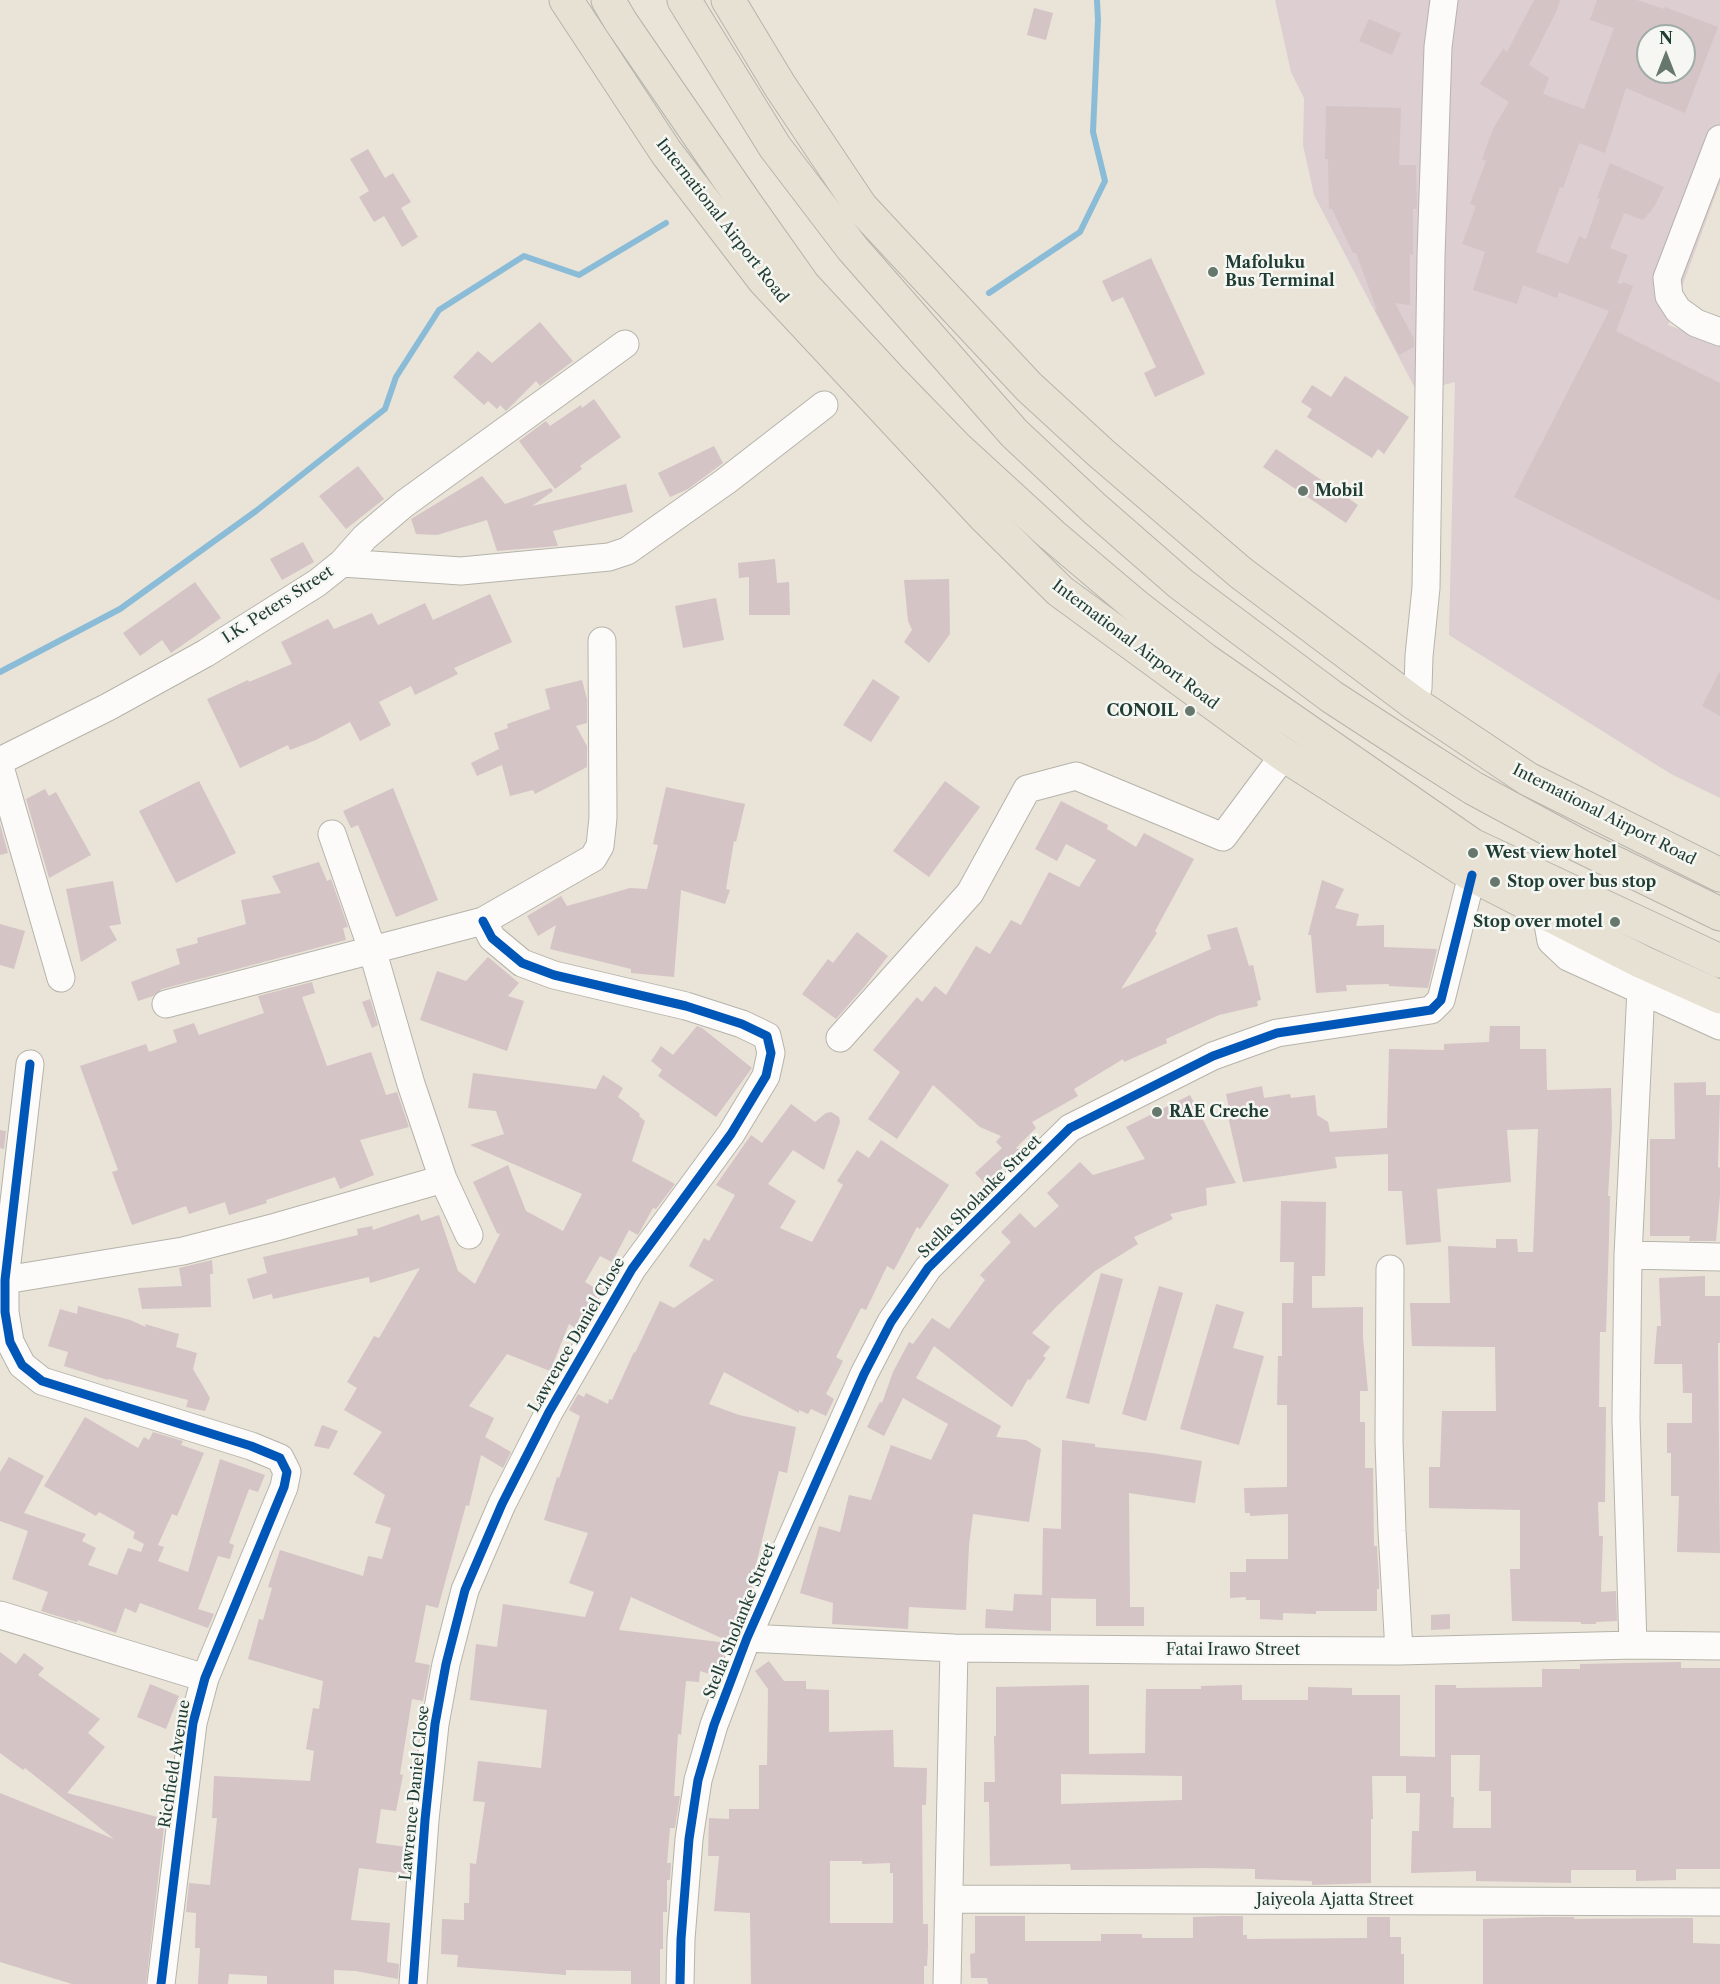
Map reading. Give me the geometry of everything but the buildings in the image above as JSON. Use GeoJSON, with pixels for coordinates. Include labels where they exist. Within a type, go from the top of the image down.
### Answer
{"type":"FeatureCollection","features":[{"type":"Feature","properties":{"kind":"main road","name":"International Airport Road"},"geometry":{"type":"LineString","coordinates":[[566,0],[666,152],[764,280],[984,516],[1060,591],[1284,755],[1472,875],[1642,962],[1720,997]]}},
{"type":"Feature","properties":{"kind":"main road","name":"International Airport Road"},"geometry":{"type":"LineString","coordinates":[[608,0],[804,286],[957,448],[1052,535],[1136,606],[1205,660],[1472,845],[1720,961]]}},
{"type":"Feature","properties":{"kind":"main road"},"geometry":{"type":"LineString","coordinates":[[684,0],[775,147],[852,248],[1014,433],[1094,508],[1181,584],[1332,697],[1415,752],[1473,788],[1580,846],[1720,914]]}},
{"type":"Feature","properties":{"kind":"main road","name":"International Airport Road"},"geometry":{"type":"LineString","coordinates":[[728,0],[780,86],[861,207],[1029,387],[1102,454],[1241,573],[1414,703],[1528,779],[1720,875]]}},
{"type":"Feature","properties":{"kind":"street"},"geometry":{"type":"LineString","coordinates":[[1414,703],[1418,688],[1426,588],[1438,47],[1444,0]]}},
{"type":"Feature","properties":{"kind":"street"},"geometry":{"type":"LineString","coordinates":[[1720,139],[1667,278],[1669,296],[1678,310],[1696,323],[1720,332]]}},
{"type":"Feature","properties":{"kind":"street"},"geometry":{"type":"LineString","coordinates":[[342,563],[365,537],[404,504],[625,344]]}},
{"type":"Feature","properties":{"kind":"street","name":"I.K. Peters Street"},"geometry":{"type":"LineString","coordinates":[[0,761],[108,707],[206,653],[317,583],[342,563],[461,571],[609,556],[627,551],[726,481],[824,405]]}},
{"type":"Feature","properties":{"kind":"street"},"geometry":{"type":"LineString","coordinates":[[166,1004],[483,921],[593,858],[600,846],[603,818],[602,641]]}},
{"type":"Feature","properties":{"kind":"street"},"geometry":{"type":"LineString","coordinates":[[840,1038],[970,893],[1027,789],[1076,776],[1222,837],[1284,755]]}},
{"type":"Feature","properties":{"kind":"street"},"geometry":{"type":"LineString","coordinates":[[0,767],[61,978]]}},
{"type":"Feature","properties":{"kind":"street"},"geometry":{"type":"LineString","coordinates":[[332,834],[372,949],[411,1084],[443,1179],[469,1235]]}},
{"type":"Feature","properties":{"kind":"street","name":"Stella Sholanke Street"},"geometry":{"type":"LineString","coordinates":[[680,1984],[689,1839],[698,1780],[714,1725],[747,1638],[864,1374],[891,1322],[928,1268],[1070,1128],[1213,1056],[1276,1033],[1431,1010],[1442,1000],[1472,875]]}},
{"type":"Feature","properties":{"kind":"street"},"geometry":{"type":"LineString","coordinates":[[1546,913],[1551,941],[1568,957],[1720,1026]]}},
{"type":"Feature","properties":{"kind":"street","name":"Lawrence Daniel Close"},"geometry":{"type":"LineString","coordinates":[[413,1984],[425,1820],[435,1724],[446,1664],[465,1590],[502,1504],[549,1412],[632,1269],[731,1134],[766,1076],[771,1053],[767,1035],[742,1024],[686,1006],[554,975],[522,963],[492,938],[483,921]]}},
{"type":"Feature","properties":{"kind":"street"},"geometry":{"type":"LineString","coordinates":[[1633,1645],[1626,1419],[1628,1255],[1641,989]]}},
{"type":"Feature","properties":{"kind":"street"},"geometry":{"type":"LineString","coordinates":[[30,1064],[5,1280],[183,1251],[443,1179]]}},
{"type":"Feature","properties":{"kind":"street"},"geometry":{"type":"LineString","coordinates":[[1628,1255],[1720,1257]]}},
{"type":"Feature","properties":{"kind":"street"},"geometry":{"type":"LineString","coordinates":[[1390,1269],[1389,1441],[1399,1651]]}},
{"type":"Feature","properties":{"kind":"street","name":"Richfield Avenue"},"geometry":{"type":"LineString","coordinates":[[5,1280],[5,1312],[10,1342],[22,1365],[42,1381],[251,1446],[280,1458],[287,1472],[284,1487],[205,1678],[193,1723],[161,1984]]}},
{"type":"Feature","properties":{"kind":"street"},"geometry":{"type":"LineString","coordinates":[[0,1615],[205,1678]]}},
{"type":"Feature","properties":{"kind":"street","name":"Fatai Irawo Street"},"geometry":{"type":"LineString","coordinates":[[747,1638],[954,1648],[1399,1651],[1633,1645],[1720,1646]]}},
{"type":"Feature","properties":{"kind":"street"},"geometry":{"type":"LineString","coordinates":[[947,1984],[954,1648]]}},
{"type":"Feature","properties":{"kind":"street","name":"Jaiyeola Ajatta Street"},"geometry":{"type":"LineString","coordinates":[[949,1899],[1720,1902]]}},
{"type":"Feature","properties":{"kind":"shaded area"},"geometry":{"type":"Polygon","coordinates":[[[1275,0],[1720,0],[1720,183],[1668,325],[1720,344],[1720,798],[1671,774],[1449,635],[1455,382],[1417,392],[1314,195],[1303,145],[1304,98],[1291,72],[1275,0]]]}},
{"type":"Feature","properties":{"kind":"waterway"},"geometry":{"type":"LineString","coordinates":[[989,293],[1080,232],[1105,181],[1093,132],[1097,0]]}},
{"type":"Feature","properties":{"kind":"waterway"},"geometry":{"type":"LineString","coordinates":[[0,672],[120,609],[256,511],[385,409],[396,377],[439,310],[524,256],[579,275],[666,223]]}},
{"type":"Feature","properties":{"kind":"cycle path"},"geometry":{"type":"LineString","coordinates":[[680,1984],[689,1839],[698,1780],[714,1725],[747,1638],[864,1374],[891,1322],[928,1268],[1070,1128],[1213,1056],[1277,1033],[1431,1010],[1441,1000],[1472,875]]}},
{"type":"Feature","properties":{"kind":"cycle path"},"geometry":{"type":"LineString","coordinates":[[413,1984],[425,1820],[435,1724],[446,1664],[465,1590],[502,1504],[549,1412],[632,1269],[731,1134],[766,1076],[771,1053],[767,1036],[742,1024],[686,1006],[554,975],[522,963],[492,938],[483,921]]}},
{"type":"Feature","properties":{"kind":"cycle path"},"geometry":{"type":"LineString","coordinates":[[30,1064],[5,1280],[5,1312],[10,1342],[22,1365],[42,1381],[251,1446],[280,1458],[287,1472],[284,1487],[205,1678],[193,1723],[161,1984]]}},
{"type":"Feature","properties":{"kind":"place","name":"Mafoluku Bus Terminal"},"geometry":{"type":"Point","coordinates":[1213,272]}},
{"type":"Feature","properties":{"kind":"place","name":"Mobil"},"geometry":{"type":"Point","coordinates":[1303,491]}},
{"type":"Feature","properties":{"kind":"place","name":"CONOIL"},"geometry":{"type":"Point","coordinates":[1190,711]}},
{"type":"Feature","properties":{"kind":"place","name":"West view hotel"},"geometry":{"type":"Point","coordinates":[1473,853]}},
{"type":"Feature","properties":{"kind":"place","name":"Stop over bus stop"},"geometry":{"type":"Point","coordinates":[1495,882]}},
{"type":"Feature","properties":{"kind":"place","name":"Stop over motel"},"geometry":{"type":"Point","coordinates":[1615,922]}},
{"type":"Feature","properties":{"kind":"place","name":"RAE Creche"},"geometry":{"type":"Point","coordinates":[1157,1112]}}]}
